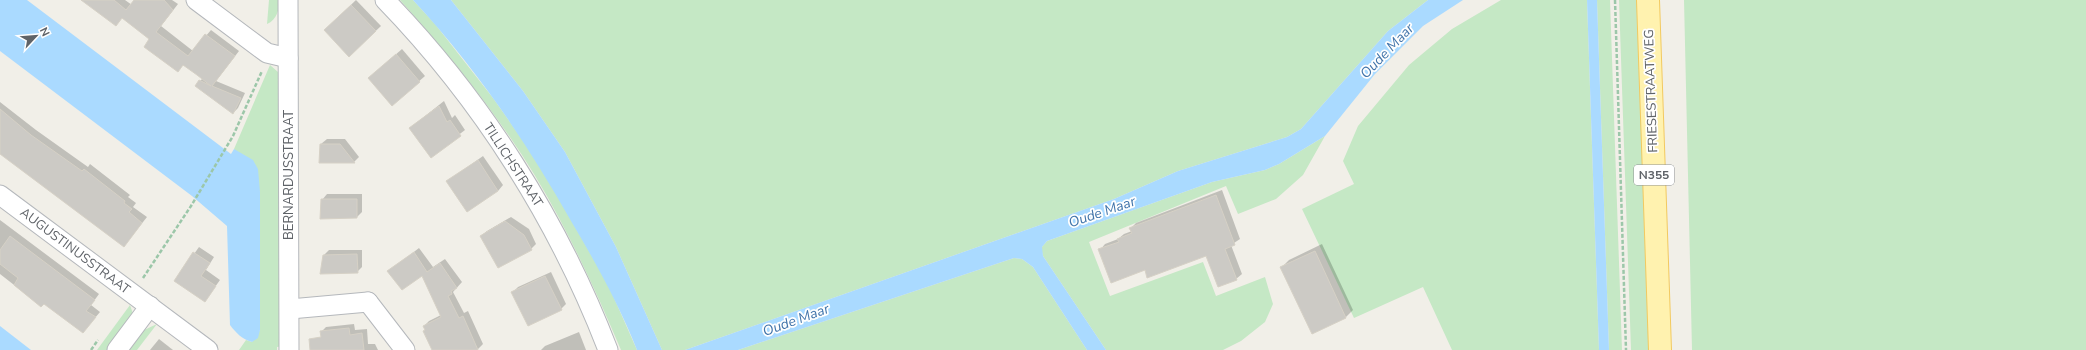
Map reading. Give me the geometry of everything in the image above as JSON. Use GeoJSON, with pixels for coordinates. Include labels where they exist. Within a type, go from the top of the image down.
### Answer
{"type":"FeatureCollection","features":[{"type":"Feature","properties":{"kind":"main road","name":"FRIESESTRAATWEG"},"geometry":{"type":"LineString","coordinates":[[1648,0],[1660,350]]}},
{"type":"Feature","properties":{"kind":"street"},"geometry":{"type":"LineString","coordinates":[[196,0],[267,54],[288,58]]}},
{"type":"Feature","properties":{"kind":"street","name":"BERNARDUSSTRAAT"},"geometry":{"type":"LineString","coordinates":[[288,0],[289,350]]}},
{"type":"Feature","properties":{"kind":"street","name":"TILLICHSTRAAT"},"geometry":{"type":"LineString","coordinates":[[385,0],[409,25],[452,77],[492,131],[526,183],[566,253],[608,350]]}},
{"type":"Feature","properties":{"kind":"street","name":"AUGUSTINUSSTRAAT"},"geometry":{"type":"LineString","coordinates":[[0,195],[208,350]]}},
{"type":"Feature","properties":{"kind":"street"},"geometry":{"type":"LineString","coordinates":[[290,309],[368,302]]}},
{"type":"Feature","properties":{"kind":"street"},"geometry":{"type":"LineString","coordinates":[[368,302],[388,350]]}},
{"type":"Feature","properties":{"kind":"street"},"geometry":{"type":"LineString","coordinates":[[368,302],[405,350]]}},
{"type":"Feature","properties":{"kind":"street"},"geometry":{"type":"LineString","coordinates":[[117,350],[150,306]]}},
{"type":"Feature","properties":{"kind":"path"},"geometry":{"type":"LineString","coordinates":[[1615,0],[1626,350]]}},
{"type":"Feature","properties":{"kind":"path"},"geometry":{"type":"LineString","coordinates":[[191,206],[233,136],[265,63],[267,54]]}},
{"type":"Feature","properties":{"kind":"green space"},"geometry":{"type":"Polygon","coordinates":[[[269,0],[280,0],[275,17],[267,24],[269,0]]]}},
{"type":"Feature","properties":{"kind":"green space"},"geometry":{"type":"Polygon","coordinates":[[[400,0],[413,0],[435,24],[493,98],[536,159],[607,282],[637,350],[621,350],[576,250],[543,188],[525,160],[466,77],[400,0]]]}},
{"type":"Feature","properties":{"kind":"green space"},"geometry":{"type":"Polygon","coordinates":[[[451,0],[1428,0],[1388,31],[1301,129],[1287,137],[1178,171],[1114,199],[685,350],[662,350],[616,247],[565,152],[523,91],[451,0]]]}},
{"type":"Feature","properties":{"kind":"green space"},"geometry":{"type":"Polygon","coordinates":[[[1501,0],[1587,0],[1599,350],[1452,350],[1423,287],[1354,318],[1302,209],[1354,184],[1343,161],[1358,126],[1409,65],[1452,29],[1501,0]]]}},
{"type":"Feature","properties":{"kind":"green space"},"geometry":{"type":"Polygon","coordinates":[[[1597,0],[1610,0],[1622,350],[1609,350],[1597,0]]]}},
{"type":"Feature","properties":{"kind":"green space"},"geometry":{"type":"Polygon","coordinates":[[[1619,0],[1637,0],[1650,350],[1631,350],[1619,0]]]}},
{"type":"Feature","properties":{"kind":"green space"},"geometry":{"type":"Polygon","coordinates":[[[1684,0],[2086,0],[2086,350],[1692,350],[1684,0]]]}},
{"type":"Feature","properties":{"kind":"green space"},"geometry":{"type":"Polygon","coordinates":[[[270,65],[278,72],[281,82],[284,346],[277,347],[277,350],[239,350],[246,340],[252,342],[260,330],[260,192],[234,149],[270,65]]]}},
{"type":"Feature","properties":{"kind":"green space"},"geometry":{"type":"Polygon","coordinates":[[[1325,136],[1303,175],[1276,199],[1238,214],[1226,186],[1089,242],[1110,296],[1203,262],[1216,296],[1265,277],[1273,304],[1265,322],[1241,341],[1223,350],[1106,350],[1043,256],[1041,248],[1047,241],[1212,182],[1265,170],[1279,164],[1325,136]]]}},
{"type":"Feature","properties":{"kind":"green space"},"geometry":{"type":"Polygon","coordinates":[[[1014,258],[1022,259],[1033,267],[1087,350],[738,350],[1014,258]]]}},
{"type":"Feature","properties":{"kind":"green space"},"geometry":{"type":"Polygon","coordinates":[[[130,305],[133,314],[109,350],[97,350],[130,305]]]}},
{"type":"Feature","properties":{"kind":"green space"},"geometry":{"type":"Polygon","coordinates":[[[157,324],[137,350],[128,350],[142,331],[157,324]]]}},
{"type":"Feature","properties":{"kind":"water"},"geometry":{"type":"Polygon","coordinates":[[[0,0],[27,0],[231,154],[234,149],[253,160],[258,169],[260,192],[260,330],[258,338],[252,342],[248,341],[230,325],[227,226],[192,196],[0,51],[0,0]]]}},
{"type":"Feature","properties":{"kind":"water"},"geometry":{"type":"Polygon","coordinates":[[[413,0],[451,0],[523,91],[565,152],[616,247],[662,350],[637,350],[615,300],[598,268],[536,162],[478,78],[436,25],[413,0]]]}},
{"type":"Feature","properties":{"kind":"water","name":"Oude Maar"},"geometry":{"type":"Polygon","coordinates":[[[1428,0],[1463,0],[1423,26],[1375,74],[1325,136],[1279,164],[1265,170],[1212,182],[1047,241],[1042,247],[1043,256],[1106,350],[1087,350],[1033,267],[1022,259],[1014,258],[738,350],[685,350],[1114,199],[1178,171],[1287,137],[1301,129],[1388,31],[1428,0]]]}},
{"type":"Feature","properties":{"kind":"water"},"geometry":{"type":"Polygon","coordinates":[[[1587,0],[1597,0],[1609,350],[1599,350],[1587,0]]]}},
{"type":"Feature","properties":{"kind":"water"},"geometry":{"type":"Polygon","coordinates":[[[0,326],[31,350],[0,350],[0,326]]]}},
{"type":"Feature","properties":{"kind":"building"},"geometry":{"type":"Polygon","coordinates":[[[81,0],[114,0],[126,10],[134,0],[164,0],[173,10],[156,32],[188,56],[205,34],[235,56],[212,86],[241,98],[233,114],[195,86],[199,80],[211,86],[197,75],[183,65],[178,72],[144,47],[149,39],[122,18],[116,26],[81,0]]]}},
{"type":"Feature","properties":{"kind":"building"},"geometry":{"type":"Polygon","coordinates":[[[351,5],[376,31],[349,57],[324,30],[351,5]]]}},
{"type":"Feature","properties":{"kind":"building"},"geometry":{"type":"Polygon","coordinates":[[[396,54],[420,82],[392,106],[368,78],[396,54]]]}},
{"type":"Feature","properties":{"kind":"building"},"geometry":{"type":"Polygon","coordinates":[[[439,106],[447,122],[450,120],[461,136],[431,158],[409,128],[439,106]]]}},
{"type":"Feature","properties":{"kind":"building"},"geometry":{"type":"Polygon","coordinates":[[[0,109],[31,135],[82,171],[84,169],[125,201],[124,203],[132,209],[129,212],[142,223],[124,247],[0,154],[0,109]]]}},
{"type":"Feature","properties":{"kind":"building"},"geometry":{"type":"Polygon","coordinates":[[[320,144],[340,144],[355,163],[319,163],[320,144]]]}},
{"type":"Feature","properties":{"kind":"building"},"geometry":{"type":"Polygon","coordinates":[[[478,160],[498,191],[467,212],[446,181],[478,160]]]}},
{"type":"Feature","properties":{"kind":"building"},"geometry":{"type":"Polygon","coordinates":[[[1216,195],[1235,245],[1225,249],[1237,280],[1218,287],[1206,256],[1147,278],[1145,270],[1111,283],[1098,249],[1119,242],[1117,239],[1132,233],[1129,228],[1216,195]]]}},
{"type":"Feature","properties":{"kind":"building"},"geometry":{"type":"Polygon","coordinates":[[[321,199],[357,199],[357,218],[320,219],[321,199]]]}},
{"type":"Feature","properties":{"kind":"building"},"geometry":{"type":"Polygon","coordinates":[[[505,221],[524,235],[532,250],[498,268],[480,236],[505,221]]]}},
{"type":"Feature","properties":{"kind":"building"},"geometry":{"type":"Polygon","coordinates":[[[10,236],[95,300],[86,311],[96,317],[83,333],[44,304],[41,307],[14,285],[18,278],[0,264],[0,250],[10,236]]]}},
{"type":"Feature","properties":{"kind":"building"},"geometry":{"type":"Polygon","coordinates":[[[1315,251],[1346,318],[1312,334],[1280,267],[1315,251]]]}},
{"type":"Feature","properties":{"kind":"building"},"geometry":{"type":"Polygon","coordinates":[[[193,252],[210,263],[201,276],[216,286],[205,302],[174,281],[193,252]]]}},
{"type":"Feature","properties":{"kind":"building"},"geometry":{"type":"Polygon","coordinates":[[[414,252],[427,272],[440,263],[457,288],[451,291],[452,294],[448,296],[459,318],[463,316],[478,350],[432,350],[423,331],[425,330],[423,326],[441,317],[422,276],[402,290],[387,271],[414,252]]]}},
{"type":"Feature","properties":{"kind":"building"},"geometry":{"type":"Polygon","coordinates":[[[357,254],[358,273],[320,274],[323,255],[357,254]]]}},
{"type":"Feature","properties":{"kind":"building"},"geometry":{"type":"Polygon","coordinates":[[[545,276],[562,310],[528,326],[511,292],[545,276]]]}},
{"type":"Feature","properties":{"kind":"building"},"geometry":{"type":"Polygon","coordinates":[[[349,328],[350,335],[362,333],[364,350],[310,350],[309,339],[321,337],[320,331],[349,328]]]}}]}
